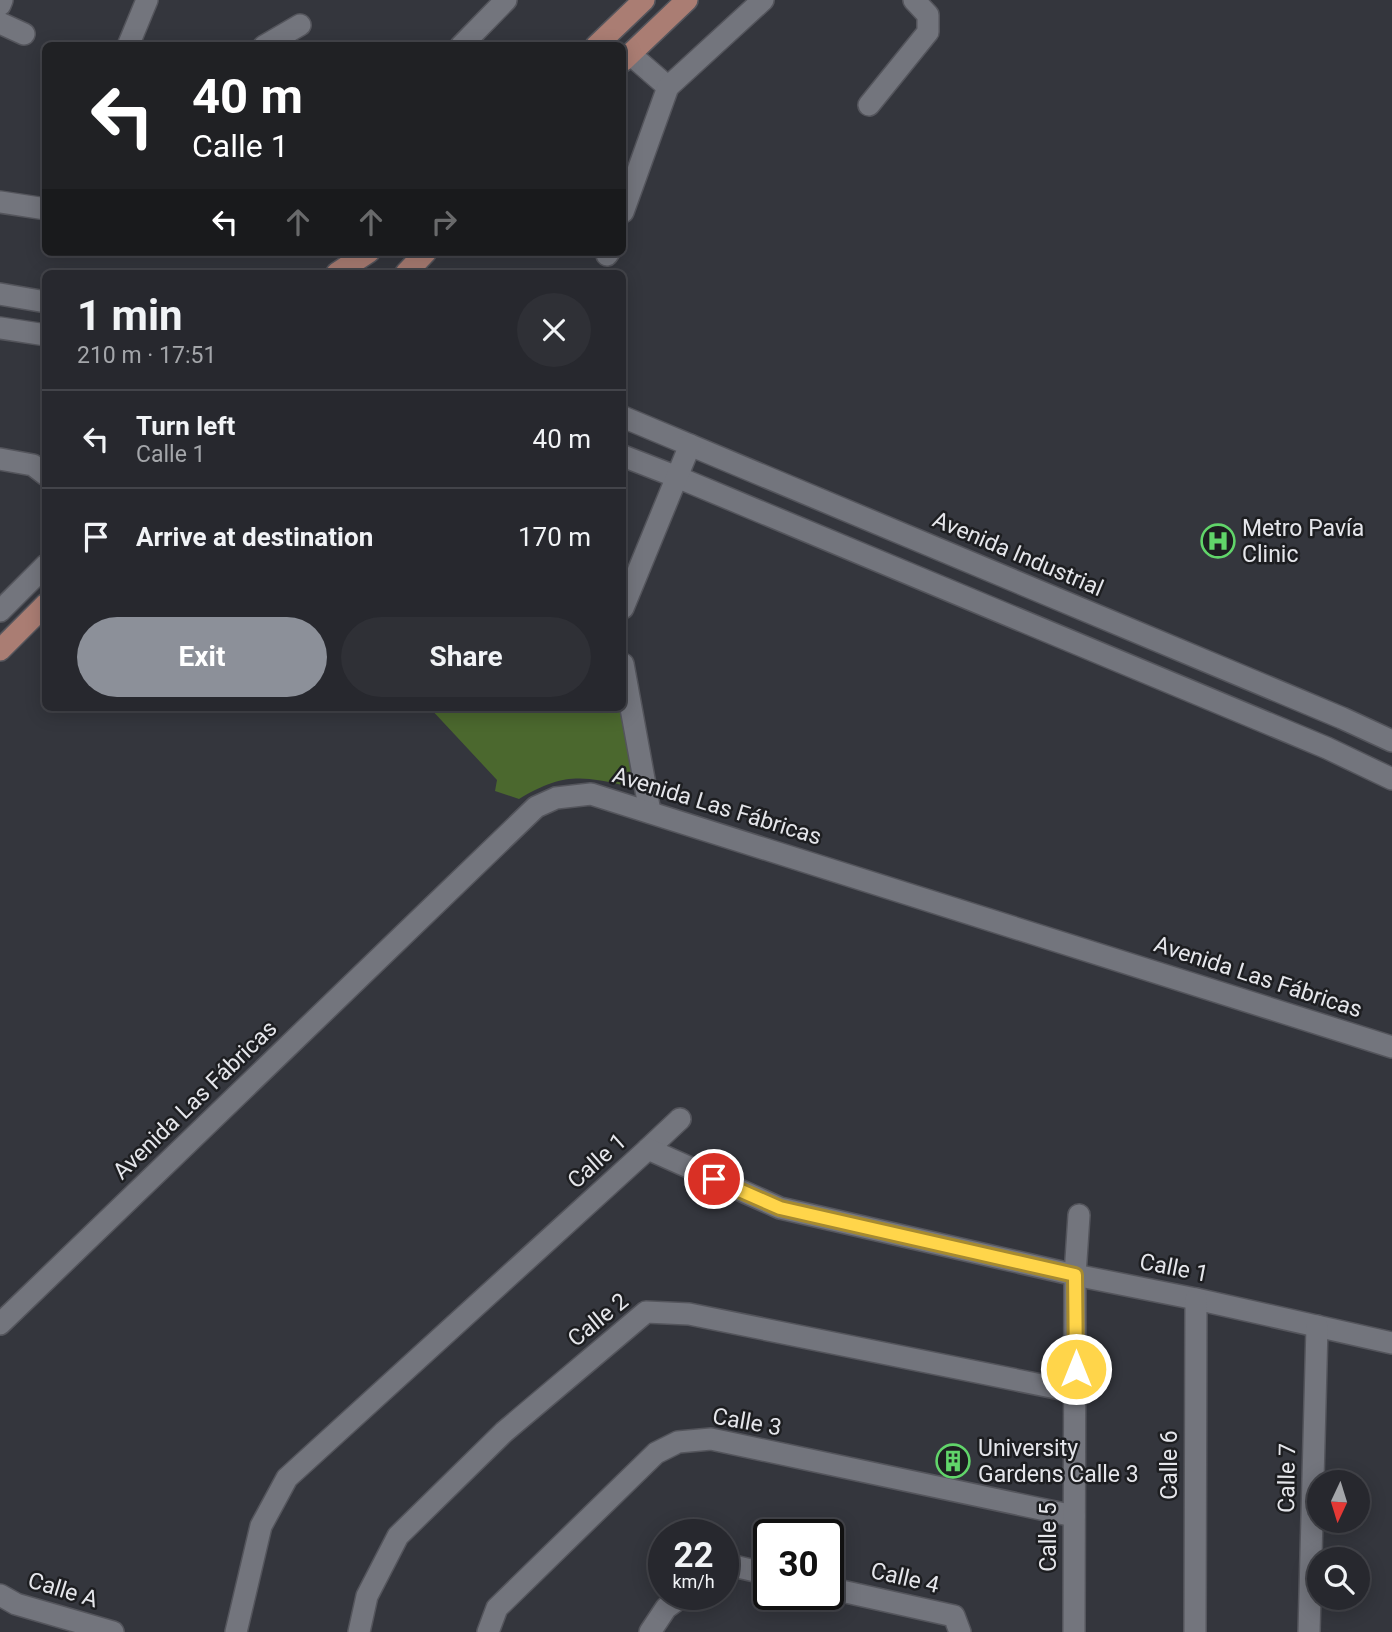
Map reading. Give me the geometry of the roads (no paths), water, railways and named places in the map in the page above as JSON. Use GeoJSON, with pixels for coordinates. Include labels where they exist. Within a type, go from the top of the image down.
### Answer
{"type":"FeatureCollection","features":[{"type":"Feature","properties":{"kind":"main road"},"geometry":{"type":"LineString","coordinates":[[600,42],[644,0]]}},
{"type":"Feature","properties":{"kind":"main road"},"geometry":{"type":"LineString","coordinates":[[627,58],[687,0]]}},
{"type":"Feature","properties":{"kind":"main road"},"geometry":{"type":"LineString","coordinates":[[342,270],[363,256]]}},
{"type":"Feature","properties":{"kind":"main road"},"geometry":{"type":"LineString","coordinates":[[364,270],[377,256]]}},
{"type":"Feature","properties":{"kind":"main road"},"geometry":{"type":"LineString","coordinates":[[409,270],[422,256]]}},
{"type":"Feature","properties":{"kind":"main road"},"geometry":{"type":"LineString","coordinates":[[0,650],[42,608]]}},
{"type":"Feature","properties":{"kind":"street"},"geometry":{"type":"LineString","coordinates":[[130,42],[147,0]]}},
{"type":"Feature","properties":{"kind":"street"},"geometry":{"type":"LineString","coordinates":[[465,42],[506,0]]}},
{"type":"Feature","properties":{"kind":"street"},"geometry":{"type":"LineString","coordinates":[[626,204],[668,87],[763,0]]}},
{"type":"Feature","properties":{"kind":"street"},"geometry":{"type":"LineString","coordinates":[[869,105],[928,32],[928,15],[914,0]]}},
{"type":"Feature","properties":{"kind":"street"},"geometry":{"type":"LineString","coordinates":[[0,23],[24,34]]}},
{"type":"Feature","properties":{"kind":"street"},"geometry":{"type":"LineString","coordinates":[[271,42],[300,25]]}},
{"type":"Feature","properties":{"kind":"street"},"geometry":{"type":"LineString","coordinates":[[627,58],[668,87]]}},
{"type":"Feature","properties":{"kind":"street"},"geometry":{"type":"LineString","coordinates":[[0,202],[42,208]]}},
{"type":"Feature","properties":{"kind":"street"},"geometry":{"type":"LineString","coordinates":[[0,294],[42,301]]}},
{"type":"Feature","properties":{"kind":"street"},"geometry":{"type":"LineString","coordinates":[[0,328],[42,334]]}},
{"type":"Feature","properties":{"kind":"street","name":"Avenida Industrial"},"geometry":{"type":"LineString","coordinates":[[626,418],[1329,712],[1392,741]]}},
{"type":"Feature","properties":{"kind":"street"},"geometry":{"type":"LineString","coordinates":[[626,601],[690,445]]}},
{"type":"Feature","properties":{"kind":"street"},"geometry":{"type":"LineString","coordinates":[[626,457],[1315,743],[1392,779]]}},
{"type":"Feature","properties":{"kind":"street"},"geometry":{"type":"LineString","coordinates":[[0,459],[33,465],[42,472]]}},
{"type":"Feature","properties":{"kind":"street"},"geometry":{"type":"LineString","coordinates":[[0,611],[42,569]]}},
{"type":"Feature","properties":{"kind":"street"},"geometry":{"type":"LineString","coordinates":[[626,680],[650,812]]}},
{"type":"Feature","properties":{"kind":"street","name":"Avenida Las Fábricas"},"geometry":{"type":"LineString","coordinates":[[0,1324],[536,807],[556,798],[591,794],[1392,1047]]}},
{"type":"Feature","properties":{"kind":"street"},"geometry":{"type":"LineString","coordinates":[[648,1149],[680,1119]]}},
{"type":"Feature","properties":{"kind":"street","name":"Calle 1"},"geometry":{"type":"LineString","coordinates":[[236,1632],[261,1526],[288,1478],[648,1149],[780,1208],[1392,1343]]}},
{"type":"Feature","properties":{"kind":"street","name":"Calle 5"},"geometry":{"type":"LineString","coordinates":[[1074,1632],[1075,1275],[1079,1215]]}},
{"type":"Feature","properties":{"kind":"street","name":"Calle 6"},"geometry":{"type":"LineString","coordinates":[[1195,1632],[1196,1299]]}},
{"type":"Feature","properties":{"kind":"street","name":"Calle 2"},"geometry":{"type":"LineString","coordinates":[[359,1632],[367,1596],[398,1536],[504,1433],[646,1312],[690,1314],[1076,1392]]}},
{"type":"Feature","properties":{"kind":"street","name":"Calle 7"},"geometry":{"type":"LineString","coordinates":[[1310,1632],[1317,1326]]}},
{"type":"Feature","properties":{"kind":"street","name":"Calle 3"},"geometry":{"type":"LineString","coordinates":[[488,1632],[496,1608],[656,1453],[678,1442],[711,1439],[1073,1516]]}},
{"type":"Feature","properties":{"kind":"street","name":"Calle 4"},"geometry":{"type":"LineString","coordinates":[[844,1592],[954,1616],[960,1632]]}},
{"type":"Feature","properties":{"kind":"street","name":"Calle A"},"geometry":{"type":"LineString","coordinates":[[0,1595],[16,1604],[113,1632]]}},
{"type":"Feature","properties":{"kind":"street"},"geometry":{"type":"LineString","coordinates":[[650,1632],[665,1610]]}},
{"type":"Feature","properties":{"kind":"place","name":"Metro Pavía Clinic"},"geometry":{"type":"Point","coordinates":[1218,541]}},
{"type":"Feature","properties":{"kind":"place","name":"University Gardens Calle 3"},"geometry":{"type":"Point","coordinates":[953,1461]}}]}
